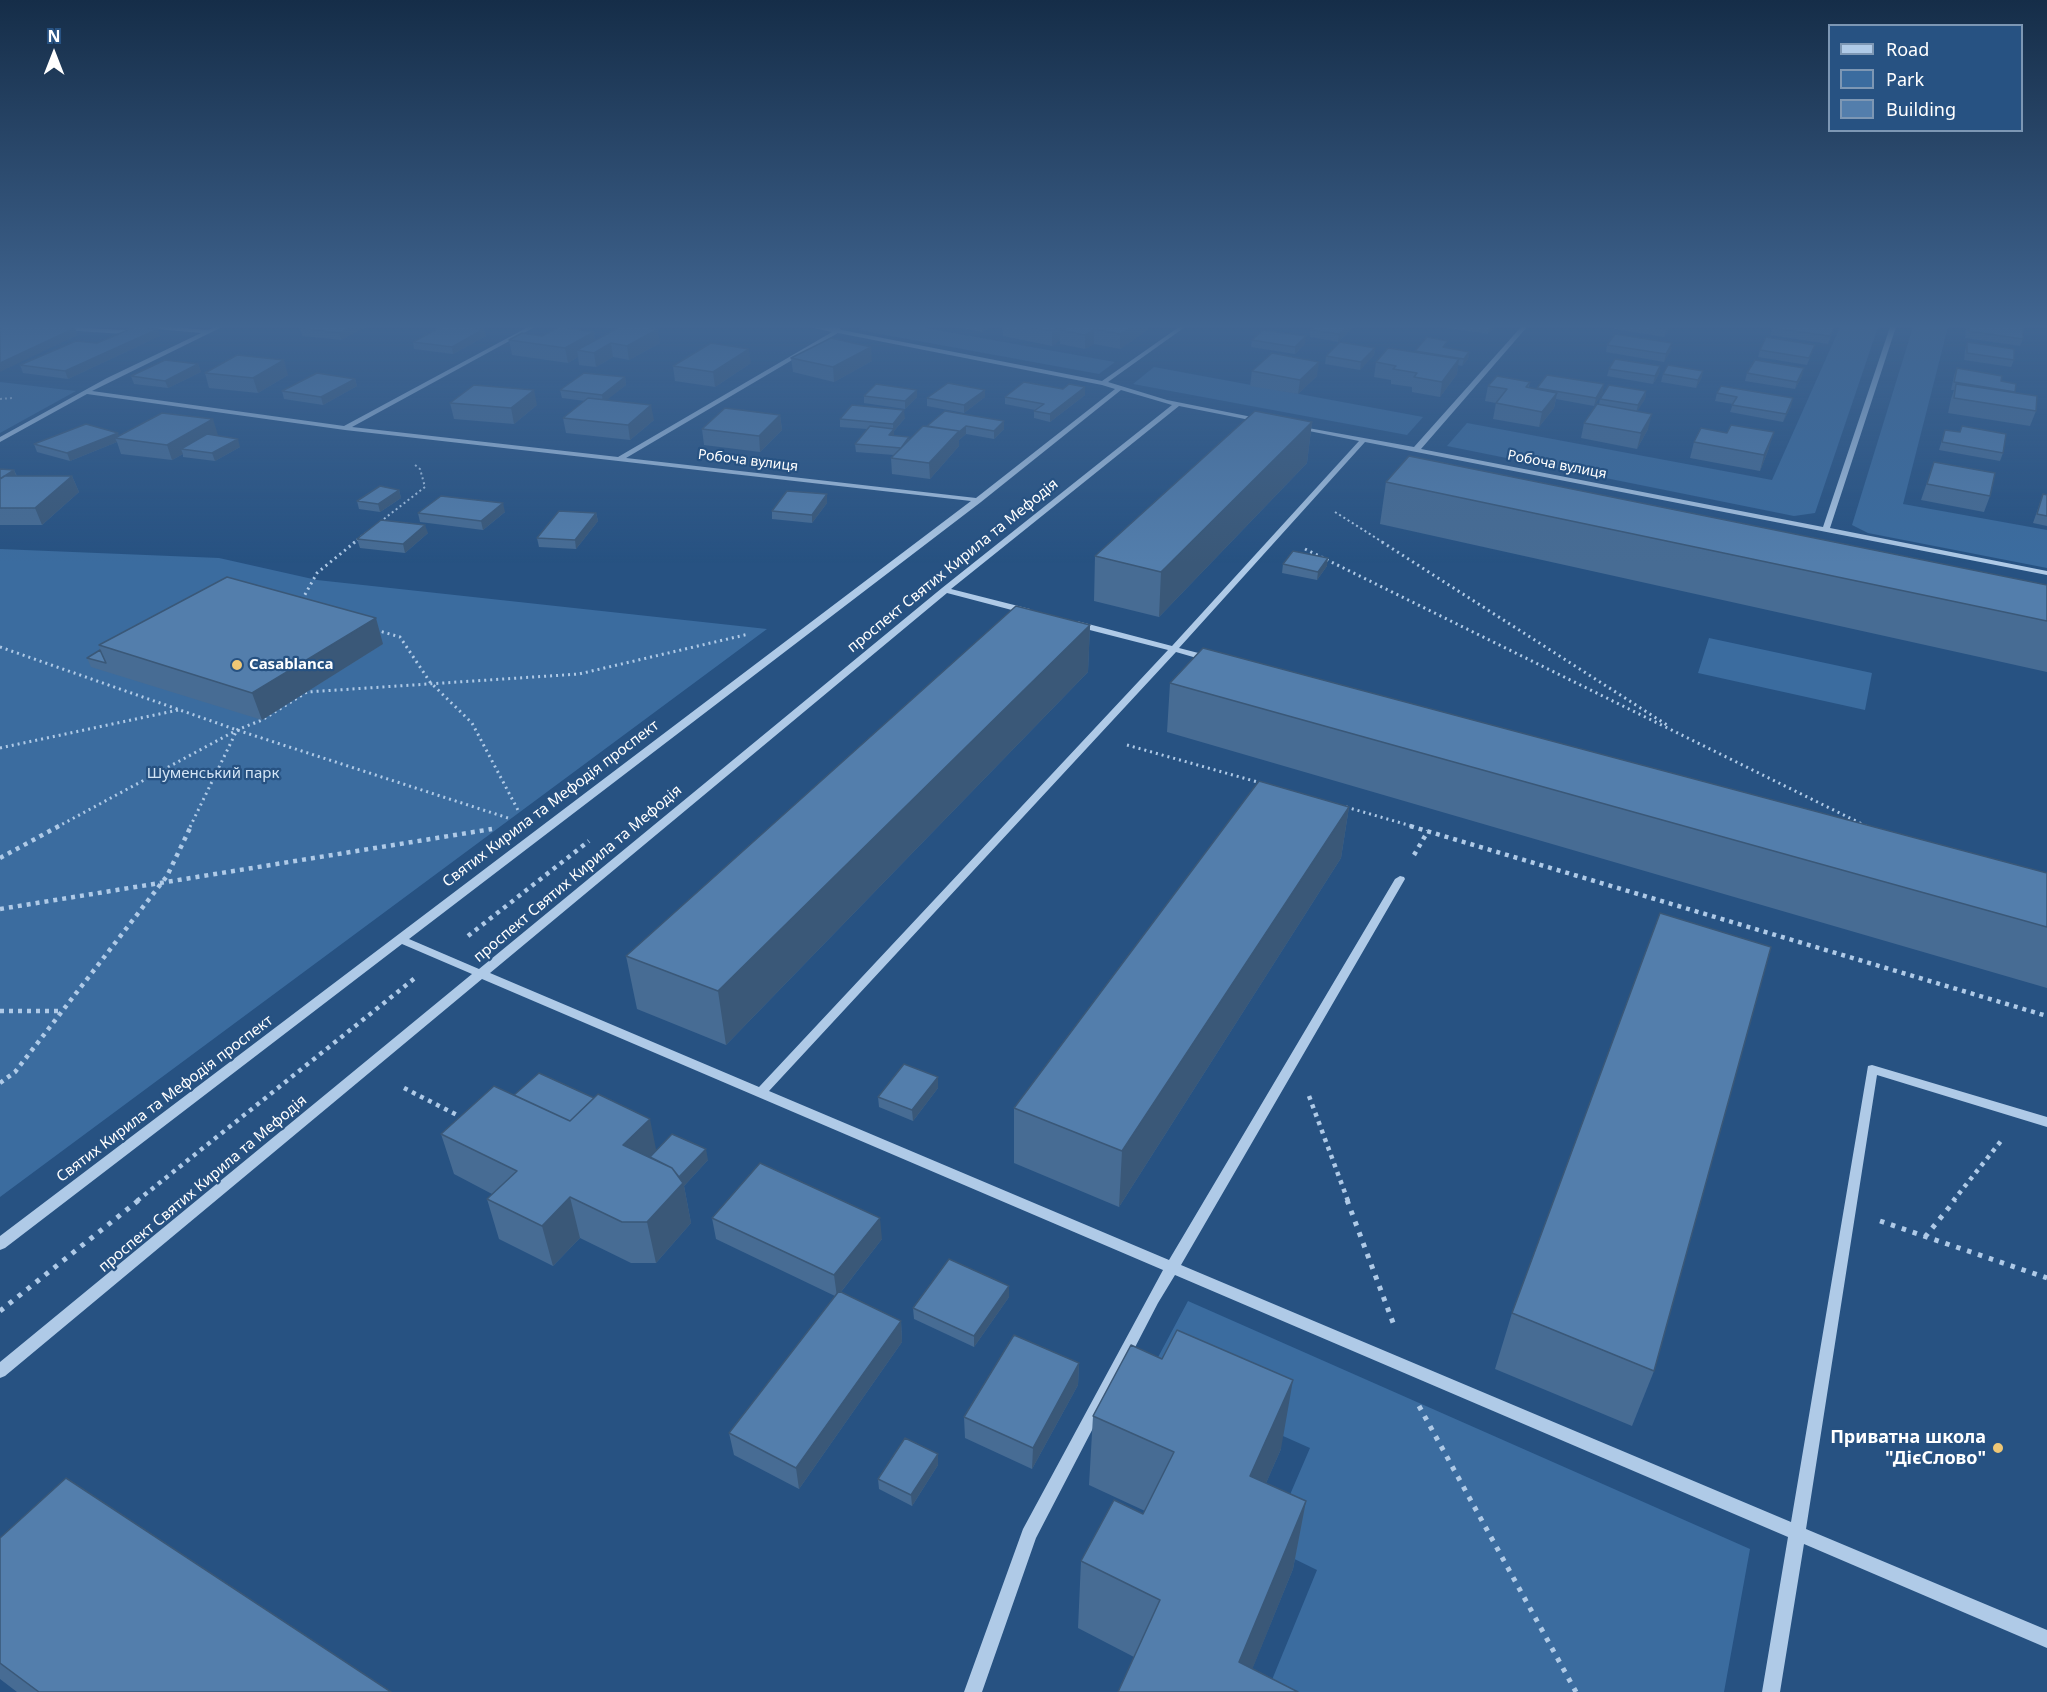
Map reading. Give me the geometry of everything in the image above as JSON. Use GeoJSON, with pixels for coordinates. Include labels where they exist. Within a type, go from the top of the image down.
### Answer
{"type":"FeatureCollection","features":[{"type":"Feature","properties":{"kind":"street"},"geometry":{"type":"LineString","coordinates":[[0,440],[61,406]]}},
{"type":"Feature","properties":{"kind":"street","name":"Робоча вулиця"},"geometry":{"type":"LineString","coordinates":[[186,406],[345,428],[978,500]]}},
{"type":"Feature","properties":{"kind":"street"},"geometry":{"type":"LineString","coordinates":[[345,428],[386,406]]}},
{"type":"Feature","properties":{"kind":"street"},"geometry":{"type":"LineString","coordinates":[[621,458],[707,406]]}},
{"type":"Feature","properties":{"kind":"street","name":"Святих Кирила та Мефодія проспект"},"geometry":{"type":"LineString","coordinates":[[0,1244],[978,500],[1097,406]]}},
{"type":"Feature","properties":{"kind":"street","name":"проспект Святих Кирила та Мефодія"},"geometry":{"type":"LineString","coordinates":[[0,1371],[945,590],[1176,406]]}},
{"type":"Feature","properties":{"kind":"street"},"geometry":{"type":"LineString","coordinates":[[1188,406],[1269,422]]}},
{"type":"Feature","properties":{"kind":"street"},"geometry":{"type":"LineString","coordinates":[[1416,450],[1455,406]]}},
{"type":"Feature","properties":{"kind":"street"},"geometry":{"type":"LineString","coordinates":[[1826,529],[1867,406]]}},
{"type":"Feature","properties":{"kind":"street","name":"Робоча вулиця"},"geometry":{"type":"LineString","coordinates":[[1291,426],[2047,573]]}},
{"type":"Feature","properties":{"kind":"street"},"geometry":{"type":"LineString","coordinates":[[760,1093],[1091,734],[1173,650],[1363,440]]}},
{"type":"Feature","properties":{"kind":"street"},"geometry":{"type":"LineString","coordinates":[[945,590],[1039,614]]}},
{"type":"Feature","properties":{"kind":"street"},"geometry":{"type":"LineString","coordinates":[[1061,620],[1219,662]]}},
{"type":"Feature","properties":{"kind":"street"},"geometry":{"type":"LineString","coordinates":[[973,1692],[1029,1535],[1153,1299],[1400,879]]}},
{"type":"Feature","properties":{"kind":"street"},"geometry":{"type":"LineString","coordinates":[[399,939],[2047,1639]]}},
{"type":"Feature","properties":{"kind":"street"},"geometry":{"type":"LineString","coordinates":[[1772,1692],[1872,1069],[2047,1122]]}},
{"type":"Feature","properties":{"kind":"path"},"geometry":{"type":"LineString","coordinates":[[306,605],[300,598],[317,573],[354,541],[425,487],[420,469],[367,430]]}},
{"type":"Feature","properties":{"kind":"path"},"geometry":{"type":"LineString","coordinates":[[1311,498],[1684,735]]}},
{"type":"Feature","properties":{"kind":"path"},"geometry":{"type":"LineString","coordinates":[[1277,535],[1867,826]]}},
{"type":"Feature","properties":{"kind":"path"},"geometry":{"type":"LineString","coordinates":[[367,628],[400,637],[430,682],[472,723],[520,814]]}},
{"type":"Feature","properties":{"kind":"path"},"geometry":{"type":"LineString","coordinates":[[0,858],[237,730],[262,720],[307,692],[430,682],[579,674],[760,632]]}},
{"type":"Feature","properties":{"kind":"path"},"geometry":{"type":"LineString","coordinates":[[0,647],[237,730],[514,820]]}},
{"type":"Feature","properties":{"kind":"path"},"geometry":{"type":"LineString","coordinates":[[0,748],[178,710]]}},
{"type":"Feature","properties":{"kind":"path"},"geometry":{"type":"LineString","coordinates":[[0,1083],[15,1072],[161,883],[237,730]]}},
{"type":"Feature","properties":{"kind":"path"},"geometry":{"type":"LineString","coordinates":[[1091,734],[1271,786]]}},
{"type":"Feature","properties":{"kind":"path"},"geometry":{"type":"LineString","coordinates":[[1338,805],[2047,1016]]}},
{"type":"Feature","properties":{"kind":"path"},"geometry":{"type":"LineString","coordinates":[[0,909],[502,827]]}},
{"type":"Feature","properties":{"kind":"path"},"geometry":{"type":"LineString","coordinates":[[0,1011],[63,1011]]}},
{"type":"Feature","properties":{"kind":"path"},"geometry":{"type":"LineString","coordinates":[[1295,1057],[1411,1370],[1421,1414],[1576,1692]]}},
{"type":"Feature","properties":{"kind":"path"},"geometry":{"type":"LineString","coordinates":[[404,1088],[457,1115]]}},
{"type":"Feature","properties":{"kind":"path"},"geometry":{"type":"LineString","coordinates":[[1925,1237],[2022,1115]]}},
{"type":"Feature","properties":{"kind":"path"},"geometry":{"type":"LineString","coordinates":[[1849,1211],[2047,1278]]}},
{"type":"Feature","properties":{"kind":"green space"},"geometry":{"type":"Polygon","coordinates":[[[0,406],[49,406],[0,433],[0,406]]]}},
{"type":"Feature","properties":{"kind":"green space"},"geometry":{"type":"Polygon","coordinates":[[[1251,406],[1364,406],[1423,417],[1407,435],[1251,406]]]}},
{"type":"Feature","properties":{"kind":"green space"},"geometry":{"type":"Polygon","coordinates":[[[1805,406],[1851,406],[1815,513],[1794,516],[1447,446],[1467,423],[1772,480],[1805,406]]]}},
{"type":"Feature","properties":{"kind":"green space"},"geometry":{"type":"Polygon","coordinates":[[[1889,406],[1928,406],[1903,504],[2047,530],[2047,568],[1868,533],[1852,525],[1889,406]]]}},
{"type":"Feature","properties":{"kind":"green space","name":"Шуменський парк"},"geometry":{"type":"Polygon","coordinates":[[[0,549],[219,558],[317,580],[767,629],[0,1197],[0,549]]]}},
{"type":"Feature","properties":{"kind":"green space"},"geometry":{"type":"Polygon","coordinates":[[[1709,638],[1872,673],[1865,710],[1698,673],[1709,638]]]}},
{"type":"Feature","properties":{"kind":"green space"},"geometry":{"type":"Polygon","coordinates":[[[1188,1301],[1750,1549],[1724,1692],[1267,1692],[1317,1570],[1268,1546],[1310,1448],[1148,1376],[1188,1301]]]}},
{"type":"Feature","properties":{"kind":"building"},"geometry":{"type":"Polygon","coordinates":[[[486,406],[514,406],[511,408],[486,406]]]}},
{"type":"Feature","properties":{"kind":"building"},"geometry":{"type":"Polygon","coordinates":[[[578,406],[650,406],[628,425],[563,418],[578,406]]]}},
{"type":"Feature","properties":{"kind":"building"},"geometry":{"type":"Polygon","coordinates":[[[851,406],[904,410],[893,424],[840,419],[851,406]]]}},
{"type":"Feature","properties":{"kind":"building"},"geometry":{"type":"Polygon","coordinates":[[[1041,406],[1060,406],[1050,414],[1034,411],[1041,406]]]}},
{"type":"Feature","properties":{"kind":"building"},"geometry":{"type":"Polygon","coordinates":[[[1511,406],[1547,406],[1542,412],[1511,406]]]}},
{"type":"Feature","properties":{"kind":"building"},"geometry":{"type":"Polygon","coordinates":[[[1596,406],[1652,414],[1641,433],[1584,423],[1596,406]]]}},
{"type":"Feature","properties":{"kind":"building"},"geometry":{"type":"Polygon","coordinates":[[[1738,406],[1790,406],[1786,414],[1738,406]]]}},
{"type":"Feature","properties":{"kind":"building"},"geometry":{"type":"Polygon","coordinates":[[[2004,406],[2036,406],[2036,411],[2004,406]]]}},
{"type":"Feature","properties":{"kind":"building"},"geometry":{"type":"Polygon","coordinates":[[[725,408],[780,415],[759,436],[702,429],[725,408]]]}},
{"type":"Feature","properties":{"kind":"building"},"geometry":{"type":"Polygon","coordinates":[[[945,411],[1004,421],[994,431],[966,426],[959,432],[927,426],[945,411]]]}},
{"type":"Feature","properties":{"kind":"building"},"geometry":{"type":"Polygon","coordinates":[[[1255,411],[1312,422],[1161,572],[1095,556],[1255,411]]]}},
{"type":"Feature","properties":{"kind":"building"},"geometry":{"type":"Polygon","coordinates":[[[162,413],[213,419],[167,445],[115,438],[162,413]]]}},
{"type":"Feature","properties":{"kind":"building"},"geometry":{"type":"Polygon","coordinates":[[[86,424],[118,433],[67,453],[34,444],[86,424]]]}},
{"type":"Feature","properties":{"kind":"building"},"geometry":{"type":"Polygon","coordinates":[[[1731,425],[1774,432],[1764,455],[1694,442],[1701,428],[1727,433],[1731,425]]]}},
{"type":"Feature","properties":{"kind":"building"},"geometry":{"type":"Polygon","coordinates":[[[870,426],[894,429],[889,435],[909,437],[901,448],[855,444],[870,426]]]}},
{"type":"Feature","properties":{"kind":"building"},"geometry":{"type":"Polygon","coordinates":[[[923,426],[959,431],[929,463],[891,458],[923,426]]]}},
{"type":"Feature","properties":{"kind":"building"},"geometry":{"type":"Polygon","coordinates":[[[1962,426],[2006,434],[2003,453],[1942,442],[1945,430],[1960,432],[1962,426]]]}},
{"type":"Feature","properties":{"kind":"building"},"geometry":{"type":"Polygon","coordinates":[[[207,434],[238,439],[212,453],[181,449],[207,434]]]}},
{"type":"Feature","properties":{"kind":"building"},"geometry":{"type":"Polygon","coordinates":[[[1409,456],[2047,585],[2047,621],[1386,482],[1409,456]]]}},
{"type":"Feature","properties":{"kind":"building"},"geometry":{"type":"Polygon","coordinates":[[[1934,462],[1995,473],[1990,496],[1927,484],[1934,462]]]}},
{"type":"Feature","properties":{"kind":"building"},"geometry":{"type":"Polygon","coordinates":[[[0,469],[14,470],[0,479],[0,469]]]}},
{"type":"Feature","properties":{"kind":"building"},"geometry":{"type":"Polygon","coordinates":[[[4,476],[72,476],[35,508],[0,508],[0,479],[4,476]]]}},
{"type":"Feature","properties":{"kind":"building"},"geometry":{"type":"Polygon","coordinates":[[[380,486],[399,490],[378,504],[357,501],[380,486]]]}},
{"type":"Feature","properties":{"kind":"building"},"geometry":{"type":"Polygon","coordinates":[[[787,491],[827,494],[812,515],[772,511],[787,491]]]}},
{"type":"Feature","properties":{"kind":"building"},"geometry":{"type":"Polygon","coordinates":[[[2043,494],[2047,495],[2047,516],[2037,514],[2043,494]]]}},
{"type":"Feature","properties":{"kind":"building"},"geometry":{"type":"Polygon","coordinates":[[[441,496],[503,503],[481,521],[418,513],[441,496]]]}},
{"type":"Feature","properties":{"kind":"building"},"geometry":{"type":"Polygon","coordinates":[[[559,511],[596,513],[575,540],[537,538],[559,511]]]}},
{"type":"Feature","properties":{"kind":"building"},"geometry":{"type":"Polygon","coordinates":[[[381,520],[425,525],[403,544],[357,539],[381,520]]]}},
{"type":"Feature","properties":{"kind":"building"},"geometry":{"type":"Polygon","coordinates":[[[1293,551],[1328,558],[1318,572],[1283,564],[1293,551]]]}},
{"type":"Feature","properties":{"kind":"building"},"geometry":{"type":"Polygon","coordinates":[[[227,577],[376,618],[252,693],[99,645],[227,577]]]}},
{"type":"Feature","properties":{"kind":"building"},"geometry":{"type":"Polygon","coordinates":[[[1016,606],[1090,625],[718,991],[626,956],[1016,606]]]}},
{"type":"Feature","properties":{"kind":"building"},"geometry":{"type":"Polygon","coordinates":[[[1203,648],[2047,873],[2047,927],[1170,683],[1203,648]]]}},
{"type":"Feature","properties":{"kind":"building"},"geometry":{"type":"Polygon","coordinates":[[[100,650],[106,663],[87,658],[100,650]]]}},
{"type":"Feature","properties":{"kind":"building"},"geometry":{"type":"Polygon","coordinates":[[[1259,781],[1349,807],[1122,1151],[1014,1108],[1259,781]]]}},
{"type":"Feature","properties":{"kind":"building"},"geometry":{"type":"Polygon","coordinates":[[[1660,913],[1771,947],[1654,1371],[1512,1313],[1660,913]]]}},
{"type":"Feature","properties":{"kind":"building"},"geometry":{"type":"Polygon","coordinates":[[[904,1064],[938,1077],[912,1110],[878,1097],[904,1064]]]}},
{"type":"Feature","properties":{"kind":"building"},"geometry":{"type":"Polygon","coordinates":[[[539,1073],[594,1098],[570,1121],[514,1095],[539,1073]]]}},
{"type":"Feature","properties":{"kind":"building"},"geometry":{"type":"Polygon","coordinates":[[[494,1086],[570,1121],[598,1094],[650,1119],[623,1145],[672,1168],[683,1183],[647,1222],[622,1222],[570,1197],[542,1226],[487,1199],[517,1171],[441,1134],[494,1086]]]}},
{"type":"Feature","properties":{"kind":"building"},"geometry":{"type":"Polygon","coordinates":[[[672,1134],[706,1149],[679,1177],[672,1168],[650,1157],[672,1134]]]}},
{"type":"Feature","properties":{"kind":"building"},"geometry":{"type":"Polygon","coordinates":[[[760,1163],[880,1218],[834,1275],[712,1218],[760,1163]]]}},
{"type":"Feature","properties":{"kind":"building"},"geometry":{"type":"Polygon","coordinates":[[[949,1259],[1009,1286],[974,1336],[913,1308],[949,1259]]]}},
{"type":"Feature","properties":{"kind":"building"},"geometry":{"type":"Polygon","coordinates":[[[839,1291],[901,1321],[796,1468],[729,1433],[839,1291]]]}},
{"type":"Feature","properties":{"kind":"building"},"geometry":{"type":"Polygon","coordinates":[[[1177,1330],[1293,1380],[1250,1476],[1306,1501],[1239,1662],[1298,1692],[1118,1692],[1160,1600],[1081,1561],[1114,1500],[1143,1514],[1174,1452],[1093,1416],[1131,1345],[1162,1359],[1177,1330]]]}},
{"type":"Feature","properties":{"kind":"building"},"geometry":{"type":"Polygon","coordinates":[[[1014,1335],[1079,1363],[1033,1448],[964,1417],[1014,1335]]]}},
{"type":"Feature","properties":{"kind":"building"},"geometry":{"type":"Polygon","coordinates":[[[905,1438],[938,1454],[911,1495],[878,1479],[905,1438]]]}},
{"type":"Feature","properties":{"kind":"building"},"geometry":{"type":"Polygon","coordinates":[[[66,1478],[391,1692],[39,1692],[0,1663],[0,1538],[66,1478]]]}},
{"type":"Feature","properties":{"kind":"place","name":"Casablanca"},"geometry":{"type":"Point","coordinates":[237,665]}},
{"type":"Feature","properties":{"kind":"place","name":"Приватна школа \"ДієСлово\""},"geometry":{"type":"Point","coordinates":[1998,1448]}}]}
